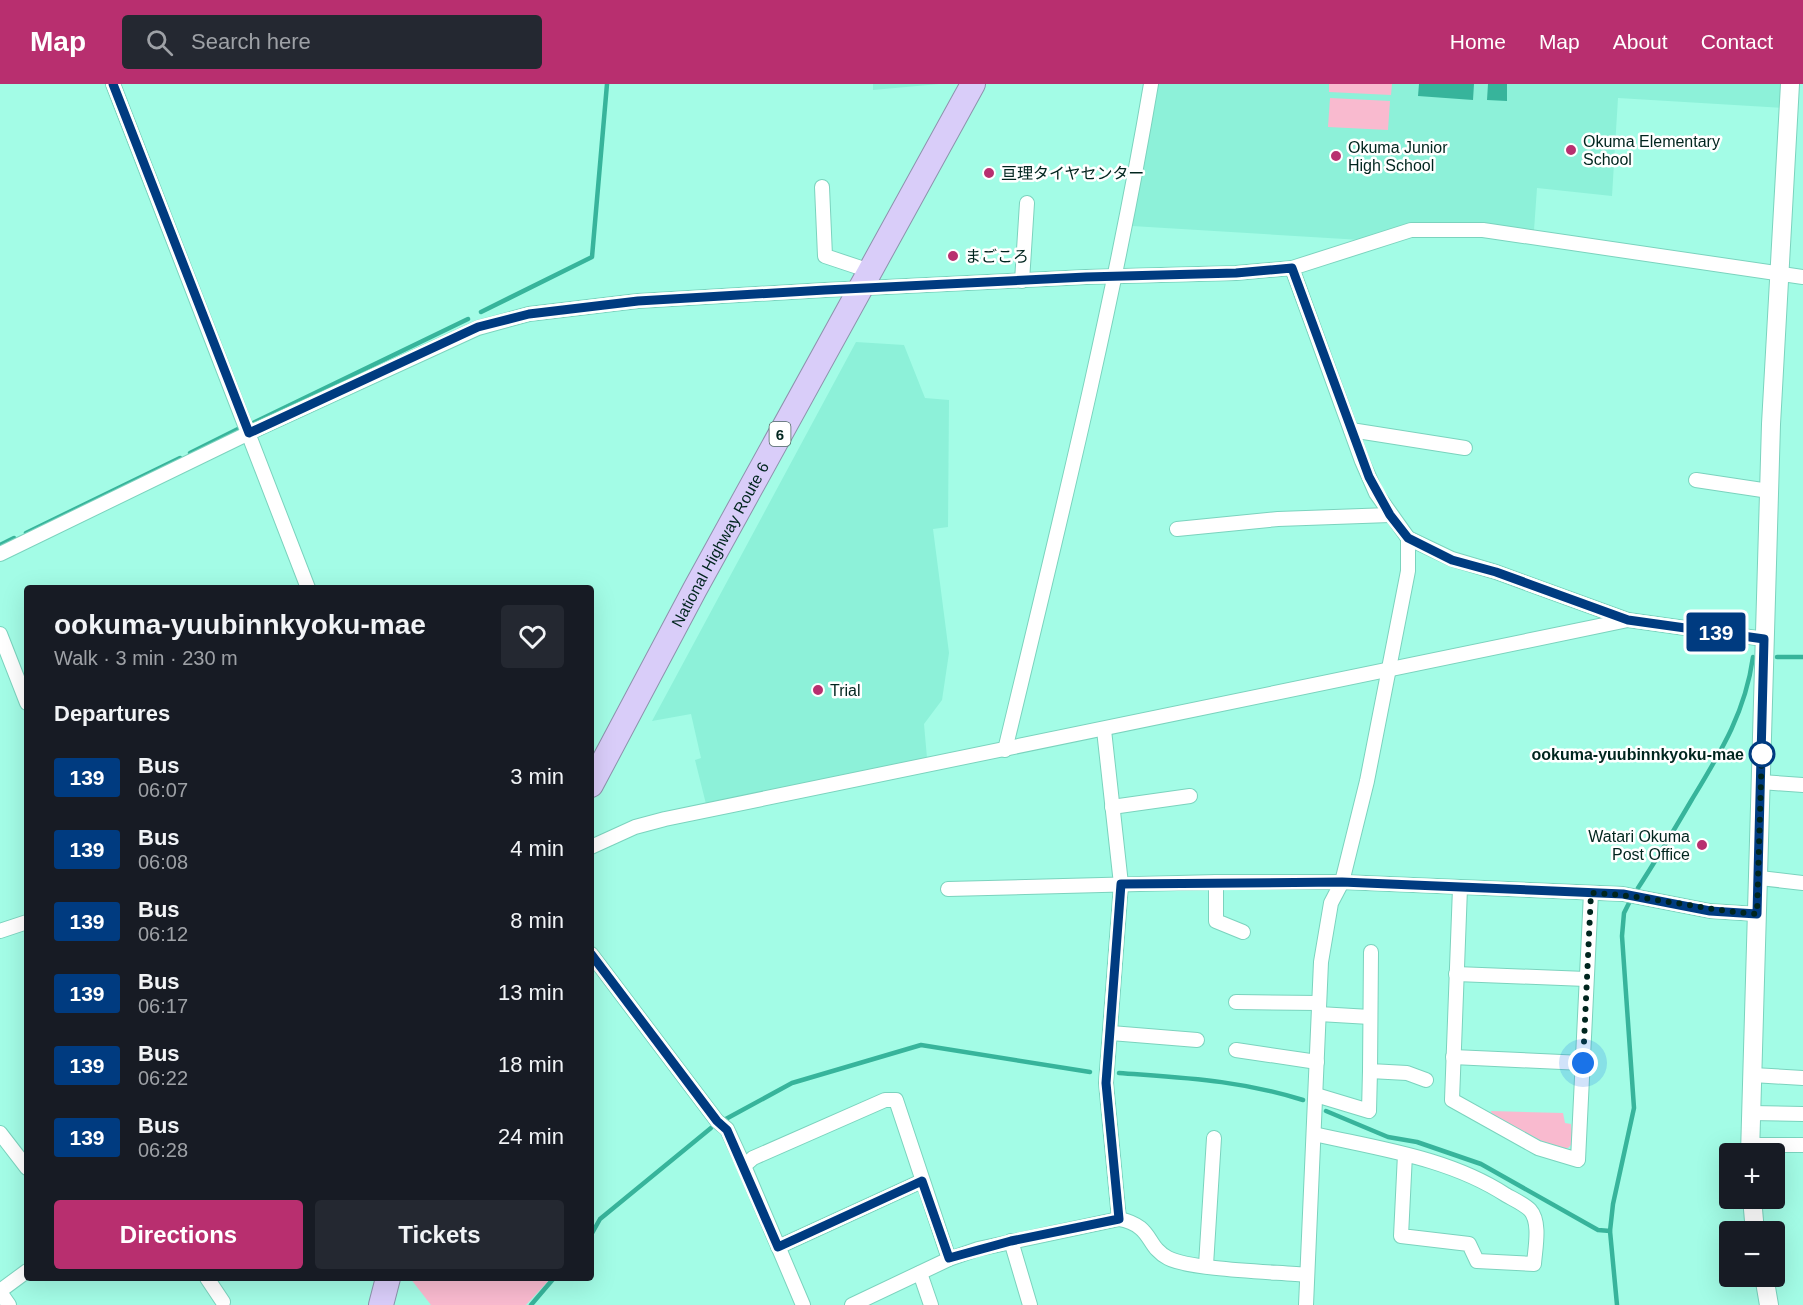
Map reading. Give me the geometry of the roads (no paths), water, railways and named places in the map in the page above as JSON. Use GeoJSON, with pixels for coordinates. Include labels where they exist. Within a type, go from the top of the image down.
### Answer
{"type":"FeatureCollection","features":[{"type":"Feature","properties":{"kind":"highway","name":"National Highway Route 6"},"geometry":{"type":"LineString","coordinates":[[594,779],[700,579],[973,84]]}},
{"type":"Feature","properties":{"kind":"highway"},"geometry":{"type":"LineString","coordinates":[[381,1305],[387,1281]]}},
{"type":"Feature","properties":{"kind":"street"},"geometry":{"type":"LineString","coordinates":[[113,84],[307,585]]}},
{"type":"Feature","properties":{"kind":"street"},"geometry":{"type":"LineString","coordinates":[[1005,750],[1071,476],[1133,192],[1151,84]]}},
{"type":"Feature","properties":{"kind":"street"},"geometry":{"type":"LineString","coordinates":[[1750,1143],[1760,878],[1769,491],[1790,84]]}},
{"type":"Feature","properties":{"kind":"street"},"geometry":{"type":"LineString","coordinates":[[822,187],[825,256],[865,279]]}},
{"type":"Feature","properties":{"kind":"street"},"geometry":{"type":"LineString","coordinates":[[1022,280],[1027,203]]}},
{"type":"Feature","properties":{"kind":"street"},"geometry":{"type":"LineString","coordinates":[[0,554],[249,433],[478,327],[506,319],[638,301],[865,279],[1022,280],[1236,273],[1292,268],[1411,230],[1439,228],[1483,230],[1803,277]]}},
{"type":"Feature","properties":{"kind":"street"},"geometry":{"type":"LineString","coordinates":[[1292,268],[1376,493],[1408,538],[1452,560],[1496,572],[1628,620],[1764,639]]}},
{"type":"Feature","properties":{"kind":"street"},"geometry":{"type":"LineString","coordinates":[[1351,430],[1465,448]]}},
{"type":"Feature","properties":{"kind":"street"},"geometry":{"type":"LineString","coordinates":[[1695,480],[1769,491]]}},
{"type":"Feature","properties":{"kind":"street"},"geometry":{"type":"LineString","coordinates":[[1177,529],[1278,519],[1390,515]]}},
{"type":"Feature","properties":{"kind":"street"},"geometry":{"type":"LineString","coordinates":[[1306,1305],[1320,962],[1331,903],[1342,882],[1367,781],[1386,671],[1408,571],[1408,538]]}},
{"type":"Feature","properties":{"kind":"street"},"geometry":{"type":"LineString","coordinates":[[594,847],[635,827],[665,819],[1628,620]]}},
{"type":"Feature","properties":{"kind":"street"},"geometry":{"type":"LineString","coordinates":[[0,634],[24,695]]}},
{"type":"Feature","properties":{"kind":"street"},"geometry":{"type":"LineString","coordinates":[[1104,730],[1121,884],[1106,1083],[1119,1219]]}},
{"type":"Feature","properties":{"kind":"street"},"geometry":{"type":"LineString","coordinates":[[1761,782],[1803,785]]}},
{"type":"Feature","properties":{"kind":"street"},"geometry":{"type":"LineString","coordinates":[[1112,807],[1190,796]]}},
{"type":"Feature","properties":{"kind":"street"},"geometry":{"type":"LineString","coordinates":[[1760,878],[1803,883]]}},
{"type":"Feature","properties":{"kind":"street"},"geometry":{"type":"LineString","coordinates":[[1216,882],[1216,921],[1243,932]]}},
{"type":"Feature","properties":{"kind":"street"},"geometry":{"type":"LineString","coordinates":[[948,889],[1216,882],[1342,882],[1623,894],[1710,911],[1757,914]]}},
{"type":"Feature","properties":{"kind":"street"},"geometry":{"type":"LineString","coordinates":[[1460,888],[1452,1100],[1538,1148],[1578,1160],[1591,893]]}},
{"type":"Feature","properties":{"kind":"street"},"geometry":{"type":"LineString","coordinates":[[0,931],[24,923]]}},
{"type":"Feature","properties":{"kind":"street"},"geometry":{"type":"LineString","coordinates":[[1316,1095],[1369,1111],[1371,952]]}},
{"type":"Feature","properties":{"kind":"street"},"geometry":{"type":"LineString","coordinates":[[594,958],[717,1121],[727,1130],[803,1305]]}},
{"type":"Feature","properties":{"kind":"street"},"geometry":{"type":"LineString","coordinates":[[1456,974],[1586,979]]}},
{"type":"Feature","properties":{"kind":"street"},"geometry":{"type":"LineString","coordinates":[[1236,1002],[1319,1009],[1370,1017]]}},
{"type":"Feature","properties":{"kind":"street"},"geometry":{"type":"LineString","coordinates":[[1110,1033],[1197,1040]]}},
{"type":"Feature","properties":{"kind":"street"},"geometry":{"type":"LineString","coordinates":[[1236,1050],[1317,1062]]}},
{"type":"Feature","properties":{"kind":"street"},"geometry":{"type":"LineString","coordinates":[[1453,1057],[1583,1063]]}},
{"type":"Feature","properties":{"kind":"street"},"geometry":{"type":"LineString","coordinates":[[1370,1071],[1407,1073],[1426,1080]]}},
{"type":"Feature","properties":{"kind":"street"},"geometry":{"type":"LineString","coordinates":[[1753,1075],[1803,1078]]}},
{"type":"Feature","properties":{"kind":"street"},"geometry":{"type":"LineString","coordinates":[[744,1166],[753,1158],[885,1100],[896,1100],[949,1258]]}},
{"type":"Feature","properties":{"kind":"street"},"geometry":{"type":"LineString","coordinates":[[1751,1113],[1803,1114]]}},
{"type":"Feature","properties":{"kind":"street"},"geometry":{"type":"LineString","coordinates":[[0,1133],[24,1164]]}},
{"type":"Feature","properties":{"kind":"street"},"geometry":{"type":"LineString","coordinates":[[1314,1134],[1404,1154],[1455,1167],[1485,1181],[1530,1210],[1536,1223],[1534,1264],[1477,1261],[1469,1244],[1401,1236],[1404,1154]]}},
{"type":"Feature","properties":{"kind":"street"},"geometry":{"type":"LineString","coordinates":[[1206,1265],[1214,1138]]}},
{"type":"Feature","properties":{"kind":"street"},"geometry":{"type":"LineString","coordinates":[[1785,1146],[1803,1145]]}},
{"type":"Feature","properties":{"kind":"street"},"geometry":{"type":"LineString","coordinates":[[778,1247],[922,1181]]}},
{"type":"Feature","properties":{"kind":"street"},"geometry":{"type":"LineString","coordinates":[[852,1305],[949,1258],[1011,1241],[1119,1219],[1136,1222],[1168,1257],[1206,1265],[1307,1275]]}},
{"type":"Feature","properties":{"kind":"street"},"geometry":{"type":"LineString","coordinates":[[1011,1241],[1030,1305]]}},
{"type":"Feature","properties":{"kind":"street"},"geometry":{"type":"LineString","coordinates":[[9,1305],[0,1292],[24,1273]]}},
{"type":"Feature","properties":{"kind":"street"},"geometry":{"type":"LineString","coordinates":[[920,1273],[932,1305]]}},
{"type":"Feature","properties":{"kind":"street"},"geometry":{"type":"LineString","coordinates":[[209,1281],[224,1302]]}},
{"type":"Feature","properties":{"kind":"street"},"geometry":{"type":"LineString","coordinates":[[1766,1287],[1769,1305]]}},
{"type":"Feature","properties":{"kind":"waterway"},"geometry":{"type":"LineString","coordinates":[[481,312],[592,257],[607,84]]}},
{"type":"Feature","properties":{"kind":"waterway"},"geometry":{"type":"LineString","coordinates":[[253,423],[468,319]]}},
{"type":"Feature","properties":{"kind":"waterway"},"geometry":{"type":"LineString","coordinates":[[190,453],[238,429]]}},
{"type":"Feature","properties":{"kind":"waterway"},"geometry":{"type":"LineString","coordinates":[[26,533],[180,458]]}},
{"type":"Feature","properties":{"kind":"waterway"},"geometry":{"type":"LineString","coordinates":[[0,545],[14,538]]}},
{"type":"Feature","properties":{"kind":"waterway"},"geometry":{"type":"LineString","coordinates":[[1638,888],[1730,732],[1744,697],[1753,657]]}},
{"type":"Feature","properties":{"kind":"waterway"},"geometry":{"type":"LineString","coordinates":[[1777,657],[1803,657]]}},
{"type":"Feature","properties":{"kind":"waterway"},"geometry":{"type":"LineString","coordinates":[[1326,1111],[1388,1137],[1417,1142],[1481,1164],[1598,1230],[1610,1231],[1613,1204],[1634,1108],[1622,936],[1624,913],[1629,903]]}},
{"type":"Feature","properties":{"kind":"waterway"},"geometry":{"type":"LineString","coordinates":[[724,1120],[792,1083],[921,1045],[1090,1072]]}},
{"type":"Feature","properties":{"kind":"waterway"},"geometry":{"type":"LineString","coordinates":[[1119,1073],[1234,1084],[1303,1100]]}},
{"type":"Feature","properties":{"kind":"waterway"},"geometry":{"type":"LineString","coordinates":[[594,1230],[600,1219],[711,1128]]}},
{"type":"Feature","properties":{"kind":"waterway"},"geometry":{"type":"LineString","coordinates":[[1610,1231],[1617,1305]]}},
{"type":"Feature","properties":{"kind":"waterway"},"geometry":{"type":"LineString","coordinates":[[531,1305],[551,1281]]}},
{"type":"Feature","properties":{"kind":"place","name":"Okuma Elementary School"},"geometry":{"type":"Point","coordinates":[1571,150]}},
{"type":"Feature","properties":{"kind":"place","name":"Okuma Junior High School"},"geometry":{"type":"Point","coordinates":[1336,156]}},
{"type":"Feature","properties":{"kind":"place","name":"亘理タイヤセンター"},"geometry":{"type":"Point","coordinates":[989,173]}},
{"type":"Feature","properties":{"kind":"place","name":"まごころ"},"geometry":{"type":"Point","coordinates":[953,256]}},
{"type":"Feature","properties":{"kind":"place","name":"Trial"},"geometry":{"type":"Point","coordinates":[818,690]}},
{"type":"Feature","properties":{"kind":"place","name":"ookuma-yuubinnkyoku-mae"},"geometry":{"type":"Point","coordinates":[1762,754]}},
{"type":"Feature","properties":{"kind":"place","name":"Watari Okuma Post Office"},"geometry":{"type":"Point","coordinates":[1702,845]}}]}
